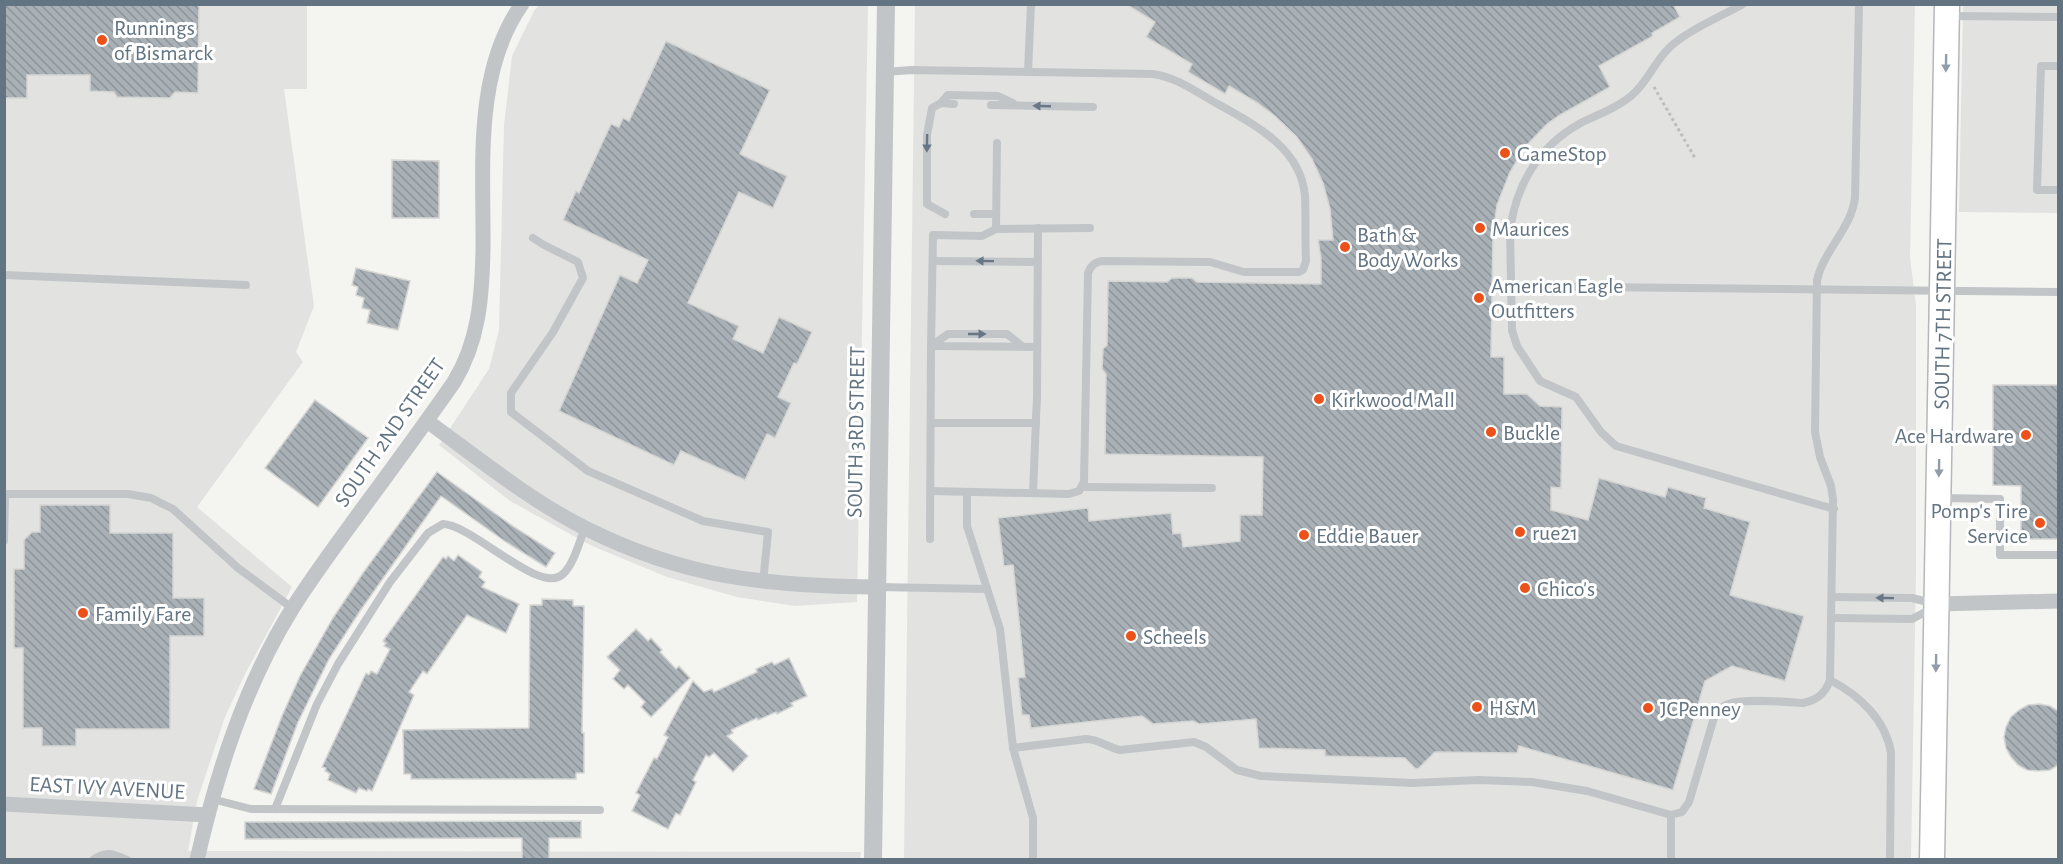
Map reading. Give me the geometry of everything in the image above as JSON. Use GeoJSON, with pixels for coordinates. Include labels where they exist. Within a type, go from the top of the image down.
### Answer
{"type":"FeatureCollection","features":[{"type":"Feature","properties":{"kind":"main road","name":"SOUTH 7TH STREET"},"geometry":{"type":"LineString","coordinates":[[1932,860],[1947,10]]}},
{"type":"Feature","properties":{"kind":"street","name":"SOUTH 2ND STREET"},"geometry":{"type":"LineString","coordinates":[[197,860],[229,742],[247,698],[292,608],[427,421],[462,369],[468,356],[478,322],[482,286],[484,128],[488,88],[500,45],[522,4]]}},
{"type":"Feature","properties":{"kind":"street","name":"SOUTH 3RD STREET"},"geometry":{"type":"LineString","coordinates":[[873,860],[886,4]]}},
{"type":"Feature","properties":{"kind":"street"},"geometry":{"type":"LineString","coordinates":[[427,421],[516,485],[585,528],[665,561],[714,574],[763,583],[876,587]]}},
{"type":"Feature","properties":{"kind":"street"},"geometry":{"type":"LineString","coordinates":[[1936,604],[2058,601]]}},
{"type":"Feature","properties":{"kind":"street","name":"EAST IVY AVENUE"},"geometry":{"type":"LineString","coordinates":[[4,804],[208,815]]}},
{"type":"Feature","properties":{"kind":"lane"},"geometry":{"type":"LineString","coordinates":[[1028,72],[1031,4]]}},
{"type":"Feature","properties":{"kind":"lane"},"geometry":{"type":"LineString","coordinates":[[1743,4],[1670,46],[1648,78],[1632,96],[1556,139],[1535,163],[1520,190],[1512,217],[1512,330],[1520,354],[1540,381],[1576,397],[1608,440],[1626,450],[1834,509]]}},
{"type":"Feature","properties":{"kind":"lane"},"geometry":{"type":"LineString","coordinates":[[1013,748],[1086,739],[1120,750],[1194,742],[1206,747],[1232,767],[1261,776],[1413,783],[1458,780],[1532,782],[1579,789],[1671,814],[1682,812],[1689,802],[1713,721],[1725,705],[1739,701],[1812,701],[1823,693],[1830,680],[1834,509],[1831,486],[1820,456],[1815,432],[1816,289],[1822,262],[1846,225],[1854,205],[1859,4]]}},
{"type":"Feature","properties":{"kind":"lane"},"geometry":{"type":"LineString","coordinates":[[1947,10],[2058,17]]}},
{"type":"Feature","properties":{"kind":"lane"},"geometry":{"type":"LineString","coordinates":[[2058,66],[2041,66],[2037,190],[2058,190]]}},
{"type":"Feature","properties":{"kind":"lane"},"geometry":{"type":"LineString","coordinates":[[885,72],[911,70],[1153,74],[1171,78],[1247,121],[1274,140],[1295,165],[1305,194],[1306,261],[1303,270],[1299,272],[1244,272],[1216,263],[1199,262],[1103,261],[1090,267],[1082,487]]}},
{"type":"Feature","properties":{"kind":"lane"},"geometry":{"type":"LineString","coordinates":[[945,214],[927,204],[927,135],[932,108],[948,96],[998,96],[1017,105]]}},
{"type":"Feature","properties":{"kind":"lane"},"geometry":{"type":"LineString","coordinates":[[941,103],[954,104]]}},
{"type":"Feature","properties":{"kind":"lane"},"geometry":{"type":"LineString","coordinates":[[991,105],[1093,107]]}},
{"type":"Feature","properties":{"kind":"lane"},"geometry":{"type":"LineString","coordinates":[[996,229],[997,143]]}},
{"type":"Feature","properties":{"kind":"lane"},"geometry":{"type":"LineString","coordinates":[[974,214],[996,214]]}},
{"type":"Feature","properties":{"kind":"lane"},"geometry":{"type":"LineString","coordinates":[[1034,492],[1038,228]]}},
{"type":"Feature","properties":{"kind":"lane"},"geometry":{"type":"LineString","coordinates":[[930,540],[933,235],[982,236],[996,229],[1090,228]]}},
{"type":"Feature","properties":{"kind":"lane"},"geometry":{"type":"LineString","coordinates":[[533,238],[578,262],[583,278],[546,342],[511,393],[511,412],[588,471],[704,521],[768,532],[763,583]]}},
{"type":"Feature","properties":{"kind":"lane"},"geometry":{"type":"LineString","coordinates":[[933,261],[1037,262]]}},
{"type":"Feature","properties":{"kind":"lane"},"geometry":{"type":"LineString","coordinates":[[4,275],[246,285]]}},
{"type":"Feature","properties":{"kind":"lane"},"geometry":{"type":"LineString","coordinates":[[1511,286],[2058,292]]}},
{"type":"Feature","properties":{"kind":"lane"},"geometry":{"type":"LineString","coordinates":[[931,346],[948,334],[1007,334],[1023,347]]}},
{"type":"Feature","properties":{"kind":"lane"},"geometry":{"type":"LineString","coordinates":[[931,346],[1037,347]]}},
{"type":"Feature","properties":{"kind":"lane"},"geometry":{"type":"LineString","coordinates":[[931,423],[1036,423]]}},
{"type":"Feature","properties":{"kind":"lane"},"geometry":{"type":"LineString","coordinates":[[931,491],[1069,494],[1082,487],[1212,488]]}},
{"type":"Feature","properties":{"kind":"lane"},"geometry":{"type":"LineString","coordinates":[[967,493],[967,526],[1000,629],[1013,748],[1032,809],[1033,860]]}},
{"type":"Feature","properties":{"kind":"lane"},"geometry":{"type":"LineString","coordinates":[[4,541],[5,494],[128,494],[151,498],[173,509],[238,568],[292,608]]}},
{"type":"Feature","properties":{"kind":"lane"},"geometry":{"type":"LineString","coordinates":[[1938,498],[2000,499],[2000,555],[2058,555]]}},
{"type":"Feature","properties":{"kind":"lane"},"geometry":{"type":"LineString","coordinates":[[275,809],[327,683],[362,623],[428,533],[443,524],[451,524],[532,574],[552,579],[561,577],[567,569],[585,528]]}},
{"type":"Feature","properties":{"kind":"lane"},"geometry":{"type":"LineString","coordinates":[[876,587],[987,589]]}},
{"type":"Feature","properties":{"kind":"lane"},"geometry":{"type":"LineString","coordinates":[[1832,597],[1912,598],[1936,604]]}},
{"type":"Feature","properties":{"kind":"lane"},"geometry":{"type":"LineString","coordinates":[[1832,618],[1912,619],[1936,604]]}},
{"type":"Feature","properties":{"kind":"lane"},"geometry":{"type":"LineString","coordinates":[[1830,680],[1862,702],[1879,721],[1889,741],[1891,752],[1890,860]]}},
{"type":"Feature","properties":{"kind":"lane"},"geometry":{"type":"LineString","coordinates":[[212,799],[244,808],[275,809],[600,810]]}},
{"type":"Feature","properties":{"kind":"lane"},"geometry":{"type":"LineString","coordinates":[[1671,814],[1671,860]]}},
{"type":"Feature","properties":{"kind":"lane"},"geometry":{"type":"LineString","coordinates":[[93,860],[99,855],[108,853],[127,860]]}},
{"type":"Feature","properties":{"kind":"path"},"geometry":{"type":"LineString","coordinates":[[1648,78],[1695,158]]}},
{"type":"Feature","properties":{"kind":"shaded area"},"geometry":{"type":"Polygon","coordinates":[[[5,5],[307,5],[307,89],[284,89],[314,306],[296,352],[303,362],[197,507],[292,587],[244,676],[225,717],[197,801],[188,851],[861,852],[860,859],[5,860],[5,5]]]}},
{"type":"Feature","properties":{"kind":"shaded area"},"geometry":{"type":"Polygon","coordinates":[[[539,5],[868,5],[857,602],[795,606],[737,597],[667,577],[590,545],[510,501],[439,445],[489,369],[499,330],[504,125],[512,56],[539,5]]]}},
{"type":"Feature","properties":{"kind":"shaded area","name":"Kirkwood Mall"},"geometry":{"type":"Polygon","coordinates":[[[915,5],[1915,5],[1910,258],[1916,305],[1916,574],[1911,859],[904,860],[915,5]]]}},
{"type":"Feature","properties":{"kind":"shaded area"},"geometry":{"type":"Polygon","coordinates":[[[1963,5],[2058,5],[2058,213],[1959,212],[1963,5]]]}},
{"type":"Feature","properties":{"kind":"building","name":"Runnings of Bismarck"},"geometry":{"type":"Polygon","coordinates":[[[4,4],[199,4],[198,93],[175,92],[170,98],[117,97],[114,92],[90,91],[90,75],[27,75],[27,98],[4,98],[4,4]]]}},
{"type":"Feature","properties":{"kind":"building","name":"Kirkwood Mall"},"geometry":{"type":"Polygon","coordinates":[[[1126,4],[1673,4],[1680,17],[1652,33],[1653,36],[1599,66],[1610,87],[1547,124],[1526,146],[1510,172],[1497,205],[1493,232],[1491,357],[1504,357],[1504,394],[1527,394],[1540,406],[1562,407],[1561,488],[1551,487],[1551,510],[1588,520],[1599,478],[1665,497],[1668,487],[1706,498],[1704,508],[1750,522],[1730,595],[1804,616],[1785,681],[1732,666],[1705,681],[1673,790],[1519,746],[1517,753],[1435,752],[1418,769],[1405,758],[1325,756],[1325,750],[1259,748],[1256,719],[1199,724],[1193,721],[1153,724],[1142,716],[1031,728],[1029,715],[1022,715],[1018,678],[1025,677],[1013,565],[1004,566],[998,518],[1088,508],[1089,521],[1171,513],[1173,534],[1181,533],[1183,547],[1240,541],[1240,515],[1262,515],[1263,457],[1105,454],[1106,374],[1102,369],[1103,349],[1107,345],[1108,281],[1167,282],[1172,278],[1192,278],[1197,282],[1321,284],[1318,240],[1333,240],[1330,209],[1323,183],[1312,159],[1297,137],[1256,102],[1229,86],[1225,94],[1188,72],[1192,64],[1146,37],[1155,22],[1126,4]]]}},
{"type":"Feature","properties":{"kind":"building"},"geometry":{"type":"Polygon","coordinates":[[[666,41],[770,90],[740,154],[787,176],[773,208],[739,192],[688,303],[739,326],[733,339],[763,353],[779,317],[812,332],[778,397],[791,403],[775,438],[767,434],[745,480],[681,451],[674,465],[559,411],[620,275],[637,283],[648,260],[563,220],[576,191],[579,193],[611,124],[619,127],[623,118],[629,121],[666,41]]]}},
{"type":"Feature","properties":{"kind":"building"},"geometry":{"type":"Polygon","coordinates":[[[392,160],[439,161],[439,218],[392,218],[392,160]]]}},
{"type":"Feature","properties":{"kind":"building"},"geometry":{"type":"Polygon","coordinates":[[[356,268],[410,281],[398,330],[367,323],[370,310],[362,308],[364,298],[356,295],[358,287],[352,285],[356,268]]]}},
{"type":"Feature","properties":{"kind":"building","name":"Ace Hardware"},"geometry":{"type":"Polygon","coordinates":[[[1993,385],[2058,385],[2058,539],[2021,539],[2021,486],[1993,485],[1993,385]]]}},
{"type":"Feature","properties":{"kind":"building"},"geometry":{"type":"Polygon","coordinates":[[[315,400],[368,438],[318,507],[265,468],[315,400]]]}},
{"type":"Feature","properties":{"kind":"building"},"geometry":{"type":"Polygon","coordinates":[[[437,472],[555,553],[546,567],[441,496],[329,659],[298,722],[271,794],[254,789],[300,676],[333,618],[437,472]]]}},
{"type":"Feature","properties":{"kind":"building"},"geometry":{"type":"Polygon","coordinates":[[[40,505],[110,505],[110,533],[173,533],[173,598],[204,598],[204,636],[170,636],[170,729],[76,729],[76,746],[42,746],[42,728],[23,728],[23,648],[14,648],[14,569],[24,569],[24,540],[32,532],[40,532],[40,505]]]}},
{"type":"Feature","properties":{"kind":"building"},"geometry":{"type":"Polygon","coordinates":[[[458,555],[482,572],[479,577],[485,582],[482,587],[519,604],[506,633],[467,615],[427,674],[423,671],[409,692],[414,695],[372,791],[359,788],[356,793],[328,780],[330,774],[325,771],[326,768],[322,767],[366,673],[369,675],[371,671],[377,674],[390,649],[384,646],[386,643],[383,641],[443,557],[446,559],[448,556],[454,561],[458,555]]]}},
{"type":"Feature","properties":{"kind":"building"},"geometry":{"type":"Polygon","coordinates":[[[542,599],[573,600],[573,606],[584,606],[582,733],[584,733],[584,773],[576,773],[576,779],[411,779],[411,774],[404,774],[403,730],[529,728],[530,605],[542,605],[542,599]]]}},
{"type":"Feature","properties":{"kind":"building"},"geometry":{"type":"Polygon","coordinates":[[[636,629],[648,641],[651,638],[676,669],[679,666],[690,678],[651,717],[641,707],[645,702],[628,685],[624,689],[613,679],[620,670],[607,657],[636,629]]]}},
{"type":"Feature","properties":{"kind":"building"},"geometry":{"type":"Polygon","coordinates":[[[789,658],[807,696],[791,703],[793,706],[777,714],[776,712],[758,720],[757,718],[731,730],[733,733],[727,736],[748,756],[733,772],[714,753],[709,757],[706,755],[693,780],[696,782],[680,815],[676,813],[668,829],[632,811],[640,795],[636,793],[654,758],[657,759],[668,737],[664,735],[693,681],[704,692],[712,689],[714,692],[757,672],[756,669],[772,662],[774,665],[789,658]]]}},
{"type":"Feature","properties":{"kind":"building"},"geometry":{"type":"Polygon","coordinates":[[[2028,705],[2050,706],[2058,711],[2058,765],[2050,770],[2027,770],[2011,757],[2004,737],[2011,717],[2028,705]]]}},
{"type":"Feature","properties":{"kind":"building"},"geometry":{"type":"Polygon","coordinates":[[[581,821],[581,838],[549,838],[549,860],[522,860],[522,838],[245,839],[245,822],[581,821]]]}},
{"type":"Feature","properties":{"kind":"place","name":"Runnings of Bismarck"},"geometry":{"type":"Point","coordinates":[102,40]}},
{"type":"Feature","properties":{"kind":"place","name":"GameStop"},"geometry":{"type":"Point","coordinates":[1505,153]}},
{"type":"Feature","properties":{"kind":"place","name":"Maurices"},"geometry":{"type":"Point","coordinates":[1480,228]}},
{"type":"Feature","properties":{"kind":"place","name":"Bath & Body Works"},"geometry":{"type":"Point","coordinates":[1345,247]}},
{"type":"Feature","properties":{"kind":"place","name":"American Eagle Outfitters"},"geometry":{"type":"Point","coordinates":[1479,298]}},
{"type":"Feature","properties":{"kind":"place","name":"Kirkwood Mall"},"geometry":{"type":"Point","coordinates":[1319,399]}},
{"type":"Feature","properties":{"kind":"place","name":"Buckle"},"geometry":{"type":"Point","coordinates":[1491,432]}},
{"type":"Feature","properties":{"kind":"place","name":"Ace Hardware"},"geometry":{"type":"Point","coordinates":[2026,435]}},
{"type":"Feature","properties":{"kind":"place","name":"Pomp's Tire Service"},"geometry":{"type":"Point","coordinates":[2040,523]}},
{"type":"Feature","properties":{"kind":"place","name":"rue21"},"geometry":{"type":"Point","coordinates":[1520,532]}},
{"type":"Feature","properties":{"kind":"place","name":"Eddie Bauer"},"geometry":{"type":"Point","coordinates":[1304,535]}},
{"type":"Feature","properties":{"kind":"place","name":"Chico's"},"geometry":{"type":"Point","coordinates":[1525,588]}},
{"type":"Feature","properties":{"kind":"place","name":"Family Fare"},"geometry":{"type":"Point","coordinates":[83,613]}},
{"type":"Feature","properties":{"kind":"place","name":"Scheels"},"geometry":{"type":"Point","coordinates":[1131,636]}},
{"type":"Feature","properties":{"kind":"place","name":"H&M"},"geometry":{"type":"Point","coordinates":[1477,707]}},
{"type":"Feature","properties":{"kind":"place","name":"JCPenney"},"geometry":{"type":"Point","coordinates":[1648,708]}}]}
